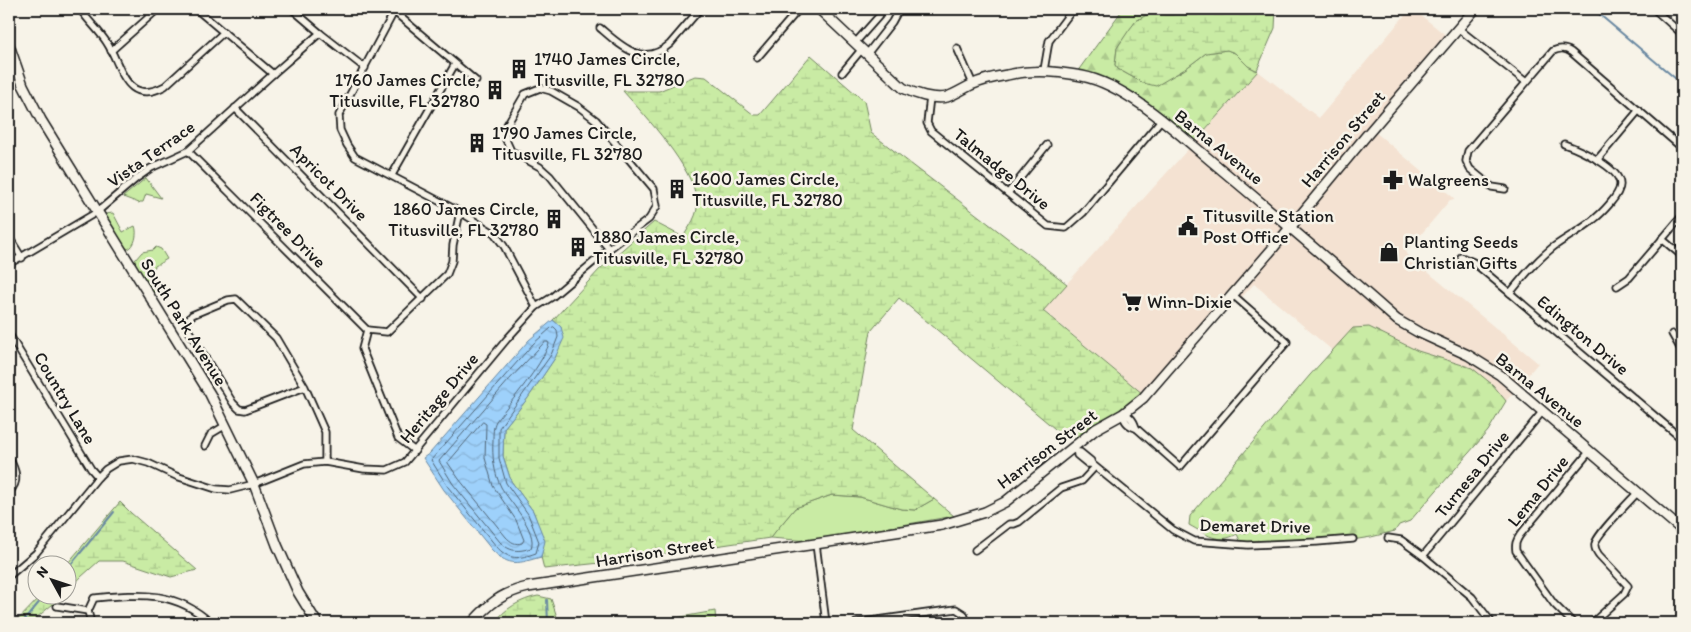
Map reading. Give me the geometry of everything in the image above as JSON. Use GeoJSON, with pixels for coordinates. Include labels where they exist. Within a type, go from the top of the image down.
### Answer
{"type":"FeatureCollection","features":[{"type":"Feature","properties":{"kind":"street"},"geometry":{"type":"LineString","coordinates":[[80,9],[111,50],[120,73],[126,81],[140,91],[152,91],[170,83],[224,32]]}},
{"type":"Feature","properties":{"kind":"street"},"geometry":{"type":"LineString","coordinates":[[111,50],[158,9]]}},
{"type":"Feature","properties":{"kind":"street"},"geometry":{"type":"LineString","coordinates":[[196,9],[273,74]]}},
{"type":"Feature","properties":{"kind":"street"},"geometry":{"type":"LineString","coordinates":[[292,9],[365,68]]}},
{"type":"Feature","properties":{"kind":"street"},"geometry":{"type":"LineString","coordinates":[[600,28],[628,50],[638,54],[648,54],[665,48],[700,9]]}},
{"type":"Feature","properties":{"kind":"street"},"geometry":{"type":"LineString","coordinates":[[757,58],[798,9]]}},
{"type":"Feature","properties":{"kind":"street","name":"Barna Avenue"},"geometry":{"type":"LineString","coordinates":[[819,9],[903,88],[915,94],[930,97],[946,97],[973,84],[1008,74],[1044,70],[1084,76],[1117,89],[1161,120],[1397,320],[1468,355],[1500,375],[1682,530]]}},
{"type":"Feature","properties":{"kind":"street"},"geometry":{"type":"LineString","coordinates":[[855,42],[883,9]]}},
{"type":"Feature","properties":{"kind":"street"},"geometry":{"type":"LineString","coordinates":[[842,74],[892,22],[899,9]]}},
{"type":"Feature","properties":{"kind":"street"},"geometry":{"type":"LineString","coordinates":[[1044,70],[1049,41],[1073,9]]}},
{"type":"Feature","properties":{"kind":"street","name":"Harrison Street"},"geometry":{"type":"LineString","coordinates":[[472,623],[486,607],[504,595],[528,587],[942,525],[985,512],[1005,502],[1075,451],[1096,429],[1123,414],[1143,398],[1233,295],[1475,9]]}},
{"type":"Feature","properties":{"kind":"street"},"geometry":{"type":"LineString","coordinates":[[1654,9],[1681,31]]}},
{"type":"Feature","properties":{"kind":"street"},"geometry":{"type":"LineString","coordinates":[[476,81],[392,10],[365,68],[339,114],[340,130],[346,145],[355,157],[460,212],[494,233],[504,246],[536,307]]}},
{"type":"Feature","properties":{"kind":"street"},"geometry":{"type":"LineString","coordinates":[[1459,29],[1526,82]]}},
{"type":"Feature","properties":{"kind":"street","name":"Vista Terrace"},"geometry":{"type":"LineString","coordinates":[[9,264],[97,212],[151,168],[188,151],[320,33]]}},
{"type":"Feature","properties":{"kind":"street","name":"South Park Avenue"},"geometry":{"type":"LineString","coordinates":[[9,45],[23,85],[41,120],[210,394],[254,484],[277,545],[298,592],[317,623]]}},
{"type":"Feature","properties":{"kind":"street"},"geometry":{"type":"LineString","coordinates":[[956,48],[973,84]]}},
{"type":"Feature","properties":{"kind":"street"},"geometry":{"type":"LineString","coordinates":[[1505,189],[1492,187],[1470,170],[1466,161],[1468,151],[1553,51],[1562,48],[1571,52],[1682,148]]}},
{"type":"Feature","properties":{"kind":"street"},"geometry":{"type":"LineString","coordinates":[[392,175],[455,64]]}},
{"type":"Feature","properties":{"kind":"street","name":"Heritage Drive"},"geometry":{"type":"LineString","coordinates":[[9,576],[36,554],[98,477],[106,469],[119,461],[134,459],[216,489],[236,490],[304,464],[325,462],[364,469],[387,470],[405,462],[536,307],[552,297],[609,249],[649,219],[657,206],[654,189],[596,120],[579,107],[551,92],[540,88],[525,94],[505,128],[506,140],[511,151],[540,167],[550,176],[609,249]]}},
{"type":"Feature","properties":{"kind":"street","name":"Talmadge Drive"},"geometry":{"type":"LineString","coordinates":[[930,97],[927,123],[931,131],[1048,226],[1066,228],[1084,213],[1161,120]]}},
{"type":"Feature","properties":{"kind":"street","name":"Apricot Drive"},"geometry":{"type":"LineString","coordinates":[[235,108],[423,299]]}},
{"type":"Feature","properties":{"kind":"street"},"geometry":{"type":"LineString","coordinates":[[1597,160],[1639,110]]}},
{"type":"Feature","properties":{"kind":"street"},"geometry":{"type":"LineString","coordinates":[[1510,293],[1550,249],[1595,219],[1618,194],[1619,178],[1597,160],[1582,151],[1564,144]]}},
{"type":"Feature","properties":{"kind":"street"},"geometry":{"type":"LineString","coordinates":[[1008,193],[1046,145]]}},
{"type":"Feature","properties":{"kind":"street","name":"Figtree Drive"},"geometry":{"type":"LineString","coordinates":[[188,151],[367,330]]}},
{"type":"Feature","properties":{"kind":"street"},"geometry":{"type":"LineString","coordinates":[[415,452],[398,438],[362,348],[367,330],[387,332],[447,274],[452,260],[460,212]]}},
{"type":"Feature","properties":{"kind":"street"},"geometry":{"type":"LineString","coordinates":[[1617,286],[1629,278],[1682,216]]}},
{"type":"Feature","properties":{"kind":"street"},"geometry":{"type":"LineString","coordinates":[[9,237],[22,258]]}},
{"type":"Feature","properties":{"kind":"street"},"geometry":{"type":"LineString","coordinates":[[1662,239],[1682,256]]}},
{"type":"Feature","properties":{"kind":"street","name":"Edington Drive"},"geometry":{"type":"LineString","coordinates":[[1461,258],[1473,262],[1682,439]]}},
{"type":"Feature","properties":{"kind":"street"},"geometry":{"type":"LineString","coordinates":[[1123,414],[1123,418],[1130,426],[1136,428],[1180,467],[1288,342],[1233,295]]}},
{"type":"Feature","properties":{"kind":"street"},"geometry":{"type":"LineString","coordinates":[[305,388],[245,410],[239,409],[233,403],[187,328],[188,320],[192,315],[234,299],[238,300],[276,338],[305,388],[325,432],[325,462]]}},
{"type":"Feature","properties":{"kind":"street","name":"Country Lane"},"geometry":{"type":"LineString","coordinates":[[9,334],[91,469],[98,477]]}},
{"type":"Feature","properties":{"kind":"street"},"geometry":{"type":"LineString","coordinates":[[1672,334],[1682,350]]}},
{"type":"Feature","properties":{"kind":"street","name":"Turnesa Drive"},"geometry":{"type":"LineString","coordinates":[[1423,556],[1543,411]]}},
{"type":"Feature","properties":{"kind":"street"},"geometry":{"type":"LineString","coordinates":[[205,446],[212,434],[226,425]]}},
{"type":"Feature","properties":{"kind":"street","name":"Demaret Drive"},"geometry":{"type":"LineString","coordinates":[[1075,451],[1088,464],[1173,530],[1194,541],[1248,544],[1353,539]]}},
{"type":"Feature","properties":{"kind":"street","name":"Lema Drive"},"geometry":{"type":"LineString","coordinates":[[1573,623],[1554,604],[1515,547],[1520,535],[1590,451]]}},
{"type":"Feature","properties":{"kind":"street"},"geometry":{"type":"LineString","coordinates":[[9,458],[14,467],[16,478],[13,488],[9,492]]}},
{"type":"Feature","properties":{"kind":"street"},"geometry":{"type":"LineString","coordinates":[[975,550],[1009,524],[1019,522],[1061,488],[1082,481],[1093,466]]}},
{"type":"Feature","properties":{"kind":"street"},"geometry":{"type":"LineString","coordinates":[[1592,623],[1624,594],[1628,586],[1599,556],[1595,545],[1601,534],[1638,492]]}},
{"type":"Feature","properties":{"kind":"street"},"geometry":{"type":"LineString","coordinates":[[1388,538],[1401,540],[1423,556],[1472,597],[1492,623]]}},
{"type":"Feature","properties":{"kind":"street"},"geometry":{"type":"LineString","coordinates":[[816,544],[826,623]]}},
{"type":"Feature","properties":{"kind":"street"},"geometry":{"type":"LineString","coordinates":[[91,623],[88,611],[94,598],[138,594],[174,599],[200,614],[211,623]]}},
{"type":"Feature","properties":{"kind":"street"},"geometry":{"type":"LineString","coordinates":[[56,606],[88,611]]}},
{"type":"Feature","properties":{"kind":"street"},"geometry":{"type":"LineString","coordinates":[[856,623],[897,620],[956,609],[964,614],[967,623]]}},
{"type":"Feature","properties":{"kind":"shaded area"},"geometry":{"type":"Polygon","coordinates":[[[1410,9],[1413,9],[1448,37],[1290,224],[1193,143],[1258,71],[1319,118],[1410,9]]]}},
{"type":"Feature","properties":{"kind":"shaded area"},"geometry":{"type":"Polygon","coordinates":[[[1374,131],[1455,199],[1450,200],[1406,254],[1538,363],[1518,387],[1399,317],[1295,228],[1374,131]]]}},
{"type":"Feature","properties":{"kind":"shaded area"},"geometry":{"type":"Polygon","coordinates":[[[1190,147],[1286,228],[1143,394],[1043,310],[1190,147]]]}},
{"type":"Feature","properties":{"kind":"shaded area"},"geometry":{"type":"Polygon","coordinates":[[[1291,232],[1396,322],[1467,357],[1498,377],[1515,391],[1506,401],[1493,385],[1472,368],[1418,351],[1369,327],[1341,342],[1333,351],[1254,284],[1241,298],[1237,295],[1291,232]]]}},
{"type":"Feature","properties":{"kind":"green space"},"geometry":{"type":"Polygon","coordinates":[[[1123,9],[1157,9],[1136,21],[1117,48],[1115,65],[1118,69],[1143,83],[1177,74],[1206,53],[1227,50],[1235,53],[1248,66],[1258,71],[1193,143],[1158,113],[1077,72],[1123,9]]]}},
{"type":"Feature","properties":{"kind":"green space"},"geometry":{"type":"Polygon","coordinates":[[[1157,9],[1276,9],[1275,28],[1258,71],[1248,66],[1235,53],[1227,50],[1206,53],[1185,69],[1156,86],[1143,83],[1118,69],[1115,65],[1117,48],[1129,30],[1136,21],[1157,9]]]}},
{"type":"Feature","properties":{"kind":"green space"},"geometry":{"type":"Polygon","coordinates":[[[811,55],[864,101],[871,133],[1067,284],[1043,311],[1143,394],[1089,431],[1067,439],[899,298],[871,331],[853,430],[934,499],[915,510],[901,509],[860,497],[832,495],[795,508],[770,538],[600,563],[544,569],[541,557],[544,541],[533,511],[511,481],[503,456],[504,428],[528,398],[555,358],[561,327],[553,320],[600,269],[654,222],[683,237],[693,220],[697,207],[694,189],[678,159],[656,129],[623,91],[659,91],[695,76],[706,77],[754,115],[760,115],[811,55]]]}},
{"type":"Feature","properties":{"kind":"green space"},"geometry":{"type":"Polygon","coordinates":[[[146,178],[161,198],[146,194],[143,202],[139,203],[123,197],[146,178]]]}},
{"type":"Feature","properties":{"kind":"green space"},"geometry":{"type":"Polygon","coordinates":[[[113,213],[123,232],[135,226],[135,239],[132,246],[128,249],[117,238],[105,214],[113,213]]]}},
{"type":"Feature","properties":{"kind":"green space"},"geometry":{"type":"Polygon","coordinates":[[[156,247],[161,249],[167,259],[155,266],[152,271],[163,287],[152,294],[135,265],[135,260],[142,252],[153,250],[156,247]]]}},
{"type":"Feature","properties":{"kind":"green space"},"geometry":{"type":"Polygon","coordinates":[[[1369,327],[1418,351],[1472,368],[1493,385],[1506,401],[1488,431],[1410,521],[1399,525],[1395,531],[1352,540],[1242,545],[1237,534],[1224,538],[1212,537],[1189,525],[1190,516],[1310,375],[1353,328],[1369,327]]]}},
{"type":"Feature","properties":{"kind":"green space"},"geometry":{"type":"Polygon","coordinates":[[[832,495],[860,497],[901,509],[915,510],[934,499],[954,516],[810,541],[770,538],[795,508],[832,495]]]}},
{"type":"Feature","properties":{"kind":"green space"},"geometry":{"type":"Polygon","coordinates":[[[120,502],[197,570],[171,577],[123,561],[99,561],[78,580],[78,554],[76,554],[120,502]]]}},
{"type":"Feature","properties":{"kind":"green space"},"geometry":{"type":"Polygon","coordinates":[[[538,596],[551,599],[559,623],[495,623],[503,613],[514,605],[538,596]]]}},
{"type":"Feature","properties":{"kind":"green space"},"geometry":{"type":"Polygon","coordinates":[[[33,604],[53,604],[30,623],[15,623],[33,604]]]}},
{"type":"Feature","properties":{"kind":"green space"},"geometry":{"type":"Polygon","coordinates":[[[715,611],[716,623],[647,623],[715,611]]]}},
{"type":"Feature","properties":{"kind":"water"},"geometry":{"type":"Polygon","coordinates":[[[553,320],[561,327],[564,338],[555,358],[528,398],[504,428],[503,456],[511,481],[533,511],[545,541],[541,557],[521,562],[510,562],[498,556],[492,550],[444,490],[423,458],[430,453],[529,340],[553,320]]]}},
{"type":"Feature","properties":{"kind":"waterway"},"geometry":{"type":"LineString","coordinates":[[1593,9],[1682,84]]}},
{"type":"Feature","properties":{"kind":"waterway"},"geometry":{"type":"LineString","coordinates":[[78,556],[114,512]]}},
{"type":"Feature","properties":{"kind":"waterway"},"geometry":{"type":"LineString","coordinates":[[547,600],[548,623]]}},
{"type":"Feature","properties":{"kind":"waterway"},"geometry":{"type":"LineString","coordinates":[[22,623],[38,604]]}},
{"type":"Feature","properties":{"kind":"place","name":"1740 James Circle, Titusville, FL 32780"},"geometry":{"type":"Point","coordinates":[519,69]}},
{"type":"Feature","properties":{"kind":"place","name":"1760 James Circle, Titusville, FL 32780"},"geometry":{"type":"Point","coordinates":[495,90]}},
{"type":"Feature","properties":{"kind":"place","name":"1790 James Circle, Titusville, FL 32780"},"geometry":{"type":"Point","coordinates":[477,143]}},
{"type":"Feature","properties":{"kind":"place","name":"Walgreens"},"geometry":{"type":"Point","coordinates":[1393,180]}},
{"type":"Feature","properties":{"kind":"place","name":"1600 James Circle, Titusville, FL 32780"},"geometry":{"type":"Point","coordinates":[677,189]}},
{"type":"Feature","properties":{"kind":"place","name":"1860 James Circle, Titusville, FL 32780"},"geometry":{"type":"Point","coordinates":[554,219]}},
{"type":"Feature","properties":{"kind":"place","name":"Titusville Station Post Office"},"geometry":{"type":"Point","coordinates":[1188,226]}},
{"type":"Feature","properties":{"kind":"place","name":"1880 James Circle, Titusville, FL 32780"},"geometry":{"type":"Point","coordinates":[578,247]}},
{"type":"Feature","properties":{"kind":"place","name":"Planting Seeds Christian Gifts"},"geometry":{"type":"Point","coordinates":[1389,252]}},
{"type":"Feature","properties":{"kind":"place","name":"Winn-Dixie"},"geometry":{"type":"Point","coordinates":[1132,302]}}]}
